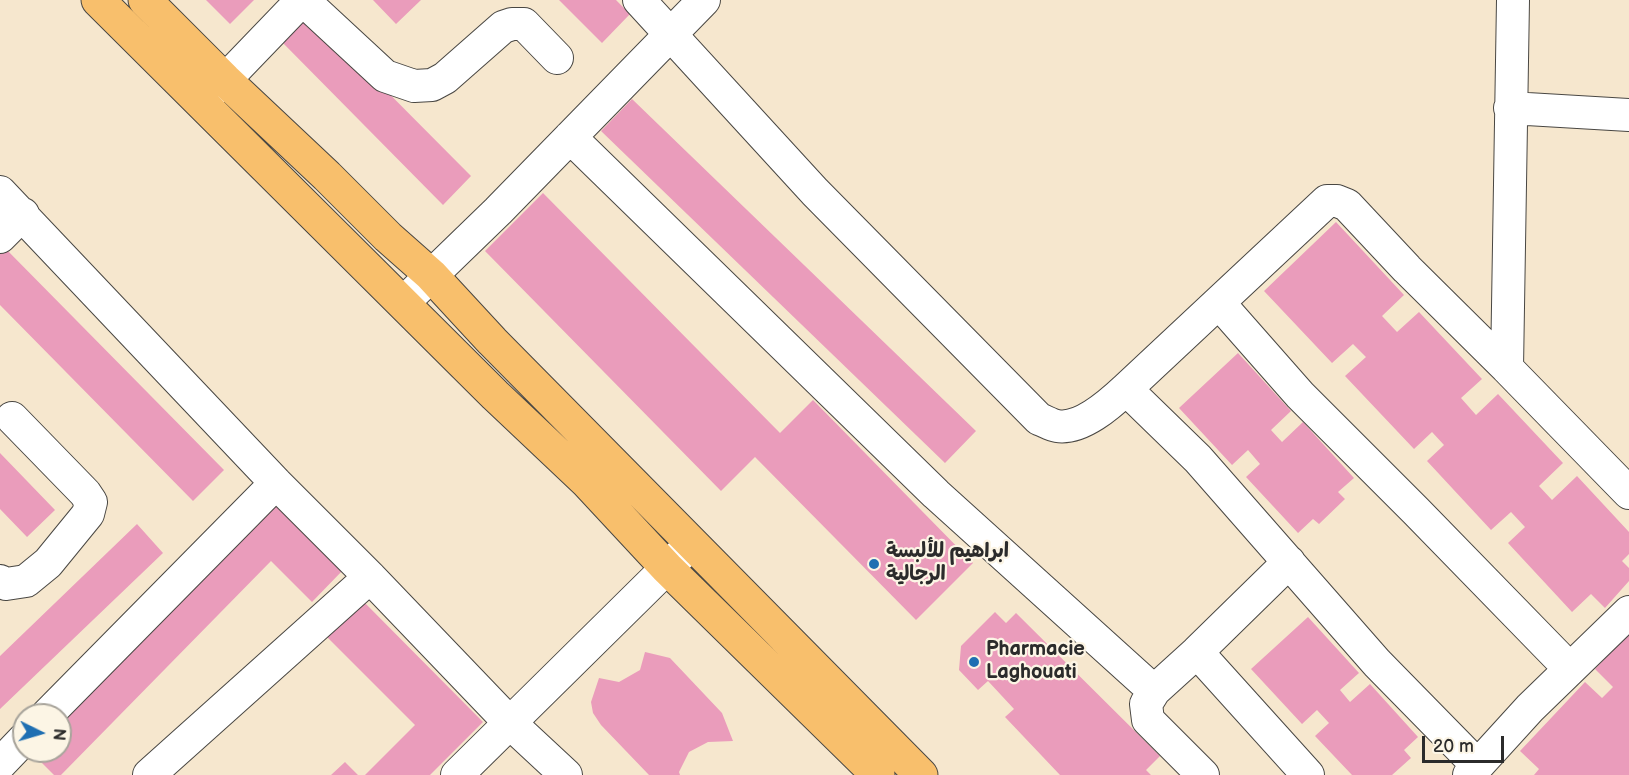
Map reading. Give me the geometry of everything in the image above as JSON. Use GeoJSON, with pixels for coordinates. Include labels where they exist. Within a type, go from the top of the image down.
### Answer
{"type":"FeatureCollection","features":[{"type":"Feature","properties":{"kind":"main road"},"geometry":{"type":"LineString","coordinates":[[98,0],[495,395],[587,482],[667,568],[878,775]]}},
{"type":"Feature","properties":{"kind":"main road"},"geometry":{"type":"LineString","coordinates":[[145,0],[388,237],[431,275],[492,341],[921,775]]}},
{"type":"Feature","properties":{"kind":"street"},"geometry":{"type":"LineString","coordinates":[[200,102],[225,80],[303,0],[385,76],[414,86],[432,85],[445,78],[503,27],[512,24],[524,24],[557,58]]}},
{"type":"Feature","properties":{"kind":"street"},"geometry":{"type":"LineString","coordinates":[[639,0],[815,192],[1039,419],[1058,426],[1078,424],[1107,407],[1326,201],[1337,201],[1347,205],[1407,270],[1507,368],[1629,494]]}},
{"type":"Feature","properties":{"kind":"street"},"geometry":{"type":"LineString","coordinates":[[403,303],[498,211],[704,0]]}},
{"type":"Feature","properties":{"kind":"street"},"geometry":{"type":"LineString","coordinates":[[1507,368],[1513,0]]}},
{"type":"Feature","properties":{"kind":"street"},"geometry":{"type":"LineString","coordinates":[[1510,108],[1629,115]]}},
{"type":"Feature","properties":{"kind":"street"},"geometry":{"type":"LineString","coordinates":[[570,137],[936,494],[1154,691]]}},
{"type":"Feature","properties":{"kind":"street"},"geometry":{"type":"LineString","coordinates":[[0,192],[276,483],[509,722],[566,775]]}},
{"type":"Feature","properties":{"kind":"street"},"geometry":{"type":"LineString","coordinates":[[0,237],[22,214]]}},
{"type":"Feature","properties":{"kind":"street"},"geometry":{"type":"LineString","coordinates":[[1219,303],[1300,394],[1569,668]]}},
{"type":"Feature","properties":{"kind":"street"},"geometry":{"type":"LineString","coordinates":[[1126,389],[1198,459],[1473,770],[1569,668],[1629,612]]}},
{"type":"Feature","properties":{"kind":"street"},"geometry":{"type":"LineString","coordinates":[[0,581],[6,584],[26,581],[48,563],[88,514],[91,502],[12,418]]}},
{"type":"Feature","properties":{"kind":"street"},"geometry":{"type":"LineString","coordinates":[[59,703],[276,483]]}},
{"type":"Feature","properties":{"kind":"street"},"geometry":{"type":"LineString","coordinates":[[457,775],[691,544]]}},
{"type":"Feature","properties":{"kind":"street"},"geometry":{"type":"LineString","coordinates":[[1203,775],[1149,720],[1146,704],[1154,691],[1288,562]]}},
{"type":"Feature","properties":{"kind":"street"},"geometry":{"type":"LineString","coordinates":[[149,775],[370,577]]}},
{"type":"Feature","properties":{"kind":"street"},"geometry":{"type":"LineString","coordinates":[[1197,652],[1308,775]]}},
{"type":"Feature","properties":{"kind":"street"},"geometry":{"type":"LineString","coordinates":[[0,764],[12,752]]}},
{"type":"Feature","properties":{"kind":"building"},"geometry":{"type":"Polygon","coordinates":[[[206,0],[254,0],[230,24],[206,0]]]}},
{"type":"Feature","properties":{"kind":"building"},"geometry":{"type":"Polygon","coordinates":[[[373,0],[421,0],[396,24],[373,0]]]}},
{"type":"Feature","properties":{"kind":"building"},"geometry":{"type":"Polygon","coordinates":[[[559,0],[616,0],[630,14],[602,43],[559,0]]]}},
{"type":"Feature","properties":{"kind":"building"},"geometry":{"type":"Polygon","coordinates":[[[308,12],[471,176],[443,205],[280,40],[308,12]]]}},
{"type":"Feature","properties":{"kind":"building"},"geometry":{"type":"Polygon","coordinates":[[[632,99],[976,431],[945,463],[601,131],[632,99]]]}},
{"type":"Feature","properties":{"kind":"building"},"geometry":{"type":"Polygon","coordinates":[[[543,193],[780,433],[813,400],[973,563],[916,620],[755,457],[721,491],[485,251],[543,193]]]}},
{"type":"Feature","properties":{"kind":"building"},"geometry":{"type":"Polygon","coordinates":[[[1336,222],[1404,295],[1382,316],[1397,332],[1419,312],[1482,379],[1461,398],[1476,415],[1498,394],[1563,463],[1539,486],[1552,500],[1577,476],[1629,532],[1629,554],[1622,561],[1629,568],[1629,581],[1605,608],[1591,594],[1572,612],[1508,543],[1525,527],[1511,512],[1491,530],[1427,461],[1444,445],[1432,432],[1414,449],[1345,376],[1366,357],[1353,344],[1332,363],[1264,291],[1336,222]]]}},
{"type":"Feature","properties":{"kind":"building"},"geometry":{"type":"Polygon","coordinates":[[[2,245],[224,470],[193,501],[0,305],[0,247],[2,245]]]}},
{"type":"Feature","properties":{"kind":"building"},"geometry":{"type":"Polygon","coordinates":[[[1238,353],[1291,411],[1271,430],[1282,442],[1303,422],[1354,478],[1338,492],[1345,499],[1319,524],[1313,519],[1298,533],[1246,477],[1260,464],[1248,450],[1232,465],[1179,408],[1238,353]]]}},
{"type":"Feature","properties":{"kind":"building"},"geometry":{"type":"Polygon","coordinates":[[[0,453],[55,510],[27,537],[0,509],[0,453]]]}},
{"type":"Feature","properties":{"kind":"building"},"geometry":{"type":"Polygon","coordinates":[[[276,502],[344,569],[312,602],[271,561],[61,775],[54,775],[42,763],[72,763],[72,709],[276,502]]]}},
{"type":"Feature","properties":{"kind":"building"},"geometry":{"type":"Polygon","coordinates":[[[137,524],[163,553],[0,709],[0,656],[137,524]]]}},
{"type":"Feature","properties":{"kind":"building"},"geometry":{"type":"Polygon","coordinates":[[[361,599],[483,722],[430,775],[365,775],[415,725],[325,635],[361,599]]]}},
{"type":"Feature","properties":{"kind":"building"},"geometry":{"type":"Polygon","coordinates":[[[995,612],[1006,623],[1016,613],[1160,756],[1146,770],[1151,775],[1060,775],[1005,717],[1014,709],[988,681],[978,690],[959,670],[961,646],[995,612]]]}},
{"type":"Feature","properties":{"kind":"building"},"geometry":{"type":"Polygon","coordinates":[[[1308,617],[1359,673],[1340,690],[1350,702],[1370,684],[1418,737],[1404,750],[1411,758],[1392,775],[1352,775],[1315,736],[1329,723],[1317,710],[1302,724],[1251,669],[1308,617]]]}},
{"type":"Feature","properties":{"kind":"building"},"geometry":{"type":"Polygon","coordinates":[[[1629,633],[1629,775],[1534,775],[1539,769],[1520,751],[1585,682],[1602,698],[1613,687],[1595,669],[1629,633]]]}},
{"type":"Feature","properties":{"kind":"building"},"geometry":{"type":"Polygon","coordinates":[[[645,652],[670,658],[722,713],[733,741],[708,742],[689,752],[679,772],[680,775],[649,775],[601,725],[593,713],[591,702],[599,678],[619,682],[640,670],[645,652]]]}},
{"type":"Feature","properties":{"kind":"building"},"geometry":{"type":"Polygon","coordinates":[[[345,762],[358,775],[331,775],[345,762]]]}},
{"type":"Feature","properties":{"kind":"place","name":"ابراهيم للألبسة الرجالية"},"geometry":{"type":"Point","coordinates":[874,564]}},
{"type":"Feature","properties":{"kind":"place","name":"Pharmacie Laghouati"},"geometry":{"type":"Point","coordinates":[974,662]}}]}
